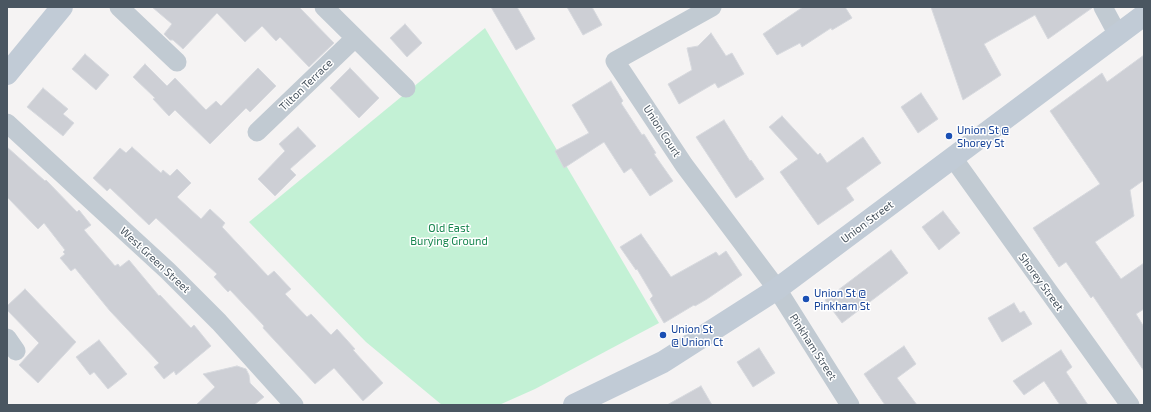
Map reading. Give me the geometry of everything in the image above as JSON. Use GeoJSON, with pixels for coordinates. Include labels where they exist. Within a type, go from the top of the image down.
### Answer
{"type":"FeatureCollection","features":[{"type":"Feature","properties":{"kind":"main road"},"geometry":{"type":"LineString","coordinates":[[7,74],[62,7]]}},
{"type":"Feature","properties":{"kind":"main road","name":"Union Street"},"geometry":{"type":"LineString","coordinates":[[574,405],[663,362],[777,289],[1144,15]]}},
{"type":"Feature","properties":{"kind":"street"},"geometry":{"type":"LineString","coordinates":[[119,7],[177,62]]}},
{"type":"Feature","properties":{"kind":"street"},"geometry":{"type":"LineString","coordinates":[[324,7],[406,88]]}},
{"type":"Feature","properties":{"kind":"street","name":"Union Court"},"geometry":{"type":"LineString","coordinates":[[712,7],[616,61],[684,165],[777,289]]}},
{"type":"Feature","properties":{"kind":"street"},"geometry":{"type":"LineString","coordinates":[[1103,7],[1118,35]]}},
{"type":"Feature","properties":{"kind":"street","name":"Tilton Terrace"},"geometry":{"type":"LineString","coordinates":[[257,132],[355,38]]}},
{"type":"Feature","properties":{"kind":"street","name":"West Green Street"},"geometry":{"type":"LineString","coordinates":[[7,123],[168,271],[218,322],[294,405]]}},
{"type":"Feature","properties":{"kind":"street","name":"Shorey Street"},"geometry":{"type":"LineString","coordinates":[[953,158],[1130,405]]}},
{"type":"Feature","properties":{"kind":"street","name":"Pinkham Street"},"geometry":{"type":"LineString","coordinates":[[777,289],[850,405]]}},
{"type":"Feature","properties":{"kind":"green space","name":"Old East Burying Ground"},"geometry":{"type":"Polygon","coordinates":[[[485,28],[659,323],[535,389],[499,405],[442,405],[366,342],[249,222],[485,28]]]}},
{"type":"Feature","properties":{"kind":"building"},"geometry":{"type":"Polygon","coordinates":[[[152,7],[299,7],[334,43],[309,67],[280,37],[276,41],[262,26],[245,42],[217,13],[183,49],[164,34],[172,24],[152,7]]]}},
{"type":"Feature","properties":{"kind":"building"},"geometry":{"type":"Polygon","coordinates":[[[491,7],[517,7],[535,39],[516,50],[491,7]]]}},
{"type":"Feature","properties":{"kind":"building"},"geometry":{"type":"Polygon","coordinates":[[[567,7],[592,7],[602,25],[583,35],[567,7]]]}},
{"type":"Feature","properties":{"kind":"building"},"geometry":{"type":"Polygon","coordinates":[[[803,7],[845,7],[852,18],[832,30],[831,28],[802,47],[800,43],[777,55],[763,34],[803,7]]]}},
{"type":"Feature","properties":{"kind":"building"},"geometry":{"type":"Polygon","coordinates":[[[931,7],[1092,8],[1048,39],[1035,15],[984,44],[1001,75],[963,100],[931,7]]]}},
{"type":"Feature","properties":{"kind":"building"},"geometry":{"type":"Polygon","coordinates":[[[405,24],[422,43],[407,57],[390,38],[405,24]]]}},
{"type":"Feature","properties":{"kind":"building"},"geometry":{"type":"Polygon","coordinates":[[[711,33],[726,56],[732,53],[744,74],[718,88],[715,83],[679,104],[668,84],[692,70],[687,48],[698,46],[711,33]]]}},
{"type":"Feature","properties":{"kind":"building"},"geometry":{"type":"Polygon","coordinates":[[[85,54],[109,75],[96,90],[72,69],[85,54]]]}},
{"type":"Feature","properties":{"kind":"building"},"geometry":{"type":"Polygon","coordinates":[[[1144,55],[1144,180],[1130,190],[1134,216],[1095,242],[1121,279],[1144,263],[1144,309],[1136,314],[1144,327],[1144,371],[1093,296],[1091,298],[1066,262],[1059,267],[1033,228],[1100,184],[1050,111],[1102,73],[1107,82],[1144,55]]]}},
{"type":"Feature","properties":{"kind":"building"},"geometry":{"type":"Polygon","coordinates":[[[145,64],[167,86],[175,78],[206,110],[216,101],[221,106],[258,68],[276,86],[250,112],[246,108],[210,144],[175,110],[169,116],[153,99],[155,98],[133,77],[145,64]]]}},
{"type":"Feature","properties":{"kind":"building"},"geometry":{"type":"Polygon","coordinates":[[[350,68],[379,98],[359,118],[330,88],[350,68]]]}},
{"type":"Feature","properties":{"kind":"building"},"geometry":{"type":"Polygon","coordinates":[[[611,81],[623,101],[621,103],[642,135],[644,134],[656,153],[654,154],[673,181],[650,196],[631,168],[624,173],[604,142],[564,168],[555,151],[589,133],[572,105],[611,81]]]}},
{"type":"Feature","properties":{"kind":"building"},"geometry":{"type":"Polygon","coordinates":[[[43,88],[68,109],[63,114],[74,123],[63,136],[27,107],[43,88]]]}},
{"type":"Feature","properties":{"kind":"building"},"geometry":{"type":"Polygon","coordinates":[[[921,93],[938,119],[918,133],[901,107],[921,93]]]}},
{"type":"Feature","properties":{"kind":"building"},"geometry":{"type":"Polygon","coordinates":[[[782,116],[818,155],[820,153],[827,163],[863,137],[881,163],[846,188],[854,200],[818,225],[780,172],[798,159],[769,127],[782,116]]]}},
{"type":"Feature","properties":{"kind":"building"},"geometry":{"type":"Polygon","coordinates":[[[724,120],[750,161],[751,160],[764,179],[736,198],[696,137],[724,120]]]}},
{"type":"Feature","properties":{"kind":"building"},"geometry":{"type":"Polygon","coordinates":[[[298,127],[316,146],[290,169],[296,175],[275,196],[258,179],[285,151],[279,144],[298,127]]]}},
{"type":"Feature","properties":{"kind":"building"},"geometry":{"type":"Polygon","coordinates":[[[7,147],[45,181],[46,180],[77,212],[79,210],[91,225],[84,230],[115,266],[118,264],[120,267],[129,260],[159,296],[160,295],[191,328],[194,325],[211,346],[176,375],[174,371],[164,379],[154,367],[159,363],[110,311],[75,268],[71,271],[60,258],[65,254],[63,252],[65,250],[44,223],[38,229],[7,197],[7,147]]]}},
{"type":"Feature","properties":{"kind":"building"},"geometry":{"type":"Polygon","coordinates":[[[132,147],[161,173],[163,170],[170,176],[177,169],[191,183],[177,197],[201,219],[210,209],[225,223],[222,227],[268,276],[274,271],[291,289],[285,294],[307,317],[311,314],[331,335],[337,329],[355,349],[353,350],[383,383],[363,401],[334,368],[315,384],[263,328],[264,326],[230,290],[228,292],[214,277],[217,274],[156,218],[149,225],[110,188],[107,191],[93,178],[120,148],[126,153],[132,147]]]}},
{"type":"Feature","properties":{"kind":"building"},"geometry":{"type":"Polygon","coordinates":[[[943,211],[960,233],[939,250],[922,227],[943,211]]]}},
{"type":"Feature","properties":{"kind":"building"},"geometry":{"type":"Polygon","coordinates":[[[641,234],[671,277],[716,252],[719,256],[726,251],[742,275],[707,299],[664,323],[650,299],[653,296],[637,269],[636,270],[620,247],[641,234]]]}},
{"type":"Feature","properties":{"kind":"building"},"geometry":{"type":"Polygon","coordinates":[[[891,250],[908,273],[842,323],[825,300],[891,250]]]}},
{"type":"Feature","properties":{"kind":"building"},"geometry":{"type":"Polygon","coordinates":[[[25,289],[76,342],[38,383],[19,365],[39,343],[7,310],[7,306],[25,289]]]}},
{"type":"Feature","properties":{"kind":"building"},"geometry":{"type":"Polygon","coordinates":[[[1014,303],[1020,313],[1024,311],[1032,324],[1002,342],[988,318],[1014,303]]]}},
{"type":"Feature","properties":{"kind":"building"},"geometry":{"type":"Polygon","coordinates":[[[99,340],[127,374],[108,389],[94,372],[90,375],[76,357],[99,340]]]}},
{"type":"Feature","properties":{"kind":"building"},"geometry":{"type":"Polygon","coordinates":[[[904,346],[916,364],[897,378],[917,405],[885,405],[864,374],[904,346]]]}},
{"type":"Feature","properties":{"kind":"building"},"geometry":{"type":"Polygon","coordinates":[[[759,348],[775,373],[753,387],[737,362],[759,348]]]}},
{"type":"Feature","properties":{"kind":"building"},"geometry":{"type":"Polygon","coordinates":[[[1061,350],[1072,367],[1066,372],[1088,405],[1060,405],[1044,381],[1024,395],[1013,381],[1061,350]]]}},
{"type":"Feature","properties":{"kind":"building"},"geometry":{"type":"Polygon","coordinates":[[[237,366],[246,369],[249,375],[250,383],[264,397],[254,405],[196,405],[215,387],[203,374],[237,366]]]}},
{"type":"Feature","properties":{"kind":"building"},"geometry":{"type":"Polygon","coordinates":[[[701,386],[712,405],[667,405],[701,386]]]}},
{"type":"Feature","properties":{"kind":"place","name":"Union St @ Shorey St"},"geometry":{"type":"Point","coordinates":[949,136]}},
{"type":"Feature","properties":{"kind":"place","name":"Union St @ Pinkham St"},"geometry":{"type":"Point","coordinates":[806,299]}},
{"type":"Feature","properties":{"kind":"place","name":"Union St @ Union Ct"},"geometry":{"type":"Point","coordinates":[663,335]}}]}
